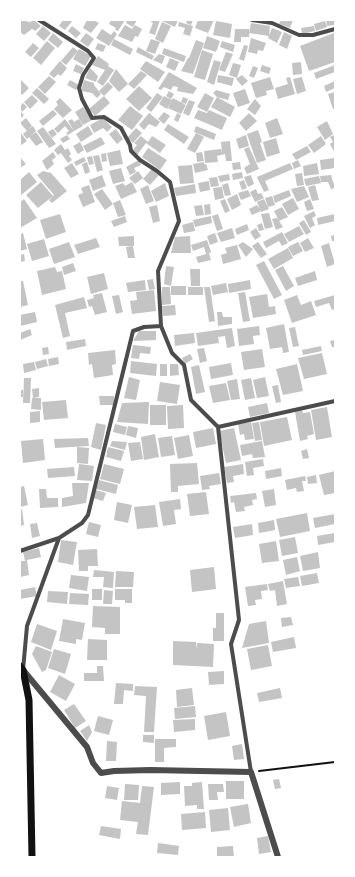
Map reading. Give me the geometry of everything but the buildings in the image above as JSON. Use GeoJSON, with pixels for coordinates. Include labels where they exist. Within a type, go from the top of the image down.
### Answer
{"type":"FeatureCollection","features":[{"type":"Feature","properties":{"kind":"main road"},"geometry":{"type":"LineString","coordinates":[[22,668],[29,700],[32,857]]}},
{"type":"Feature","properties":{"kind":"street"},"geometry":{"type":"LineString","coordinates":[[39,20],[88,51],[94,58],[83,75],[79,88],[82,99],[92,118],[104,117],[120,128],[130,145],[131,151],[140,160],[170,182],[179,221],[158,271],[161,326],[172,353],[184,366],[191,400],[218,426],[239,620],[231,644],[251,772],[278,857]]}},
{"type":"Feature","properties":{"kind":"street"},"geometry":{"type":"LineString","coordinates":[[252,20],[272,23],[299,35],[313,35],[335,29]]}},
{"type":"Feature","properties":{"kind":"street"},"geometry":{"type":"LineString","coordinates":[[20,551],[59,538],[82,523],[88,515],[133,331],[161,326]]}},
{"type":"Feature","properties":{"kind":"street"},"geometry":{"type":"LineString","coordinates":[[218,426],[335,401]]}},
{"type":"Feature","properties":{"kind":"street"},"geometry":{"type":"LineString","coordinates":[[59,538],[27,626],[22,668],[87,747],[93,763],[101,773],[114,771],[150,770],[251,772]]}},
{"type":"Feature","properties":{"kind":"path"},"geometry":{"type":"LineString","coordinates":[[251,772],[335,762]]}}]}
